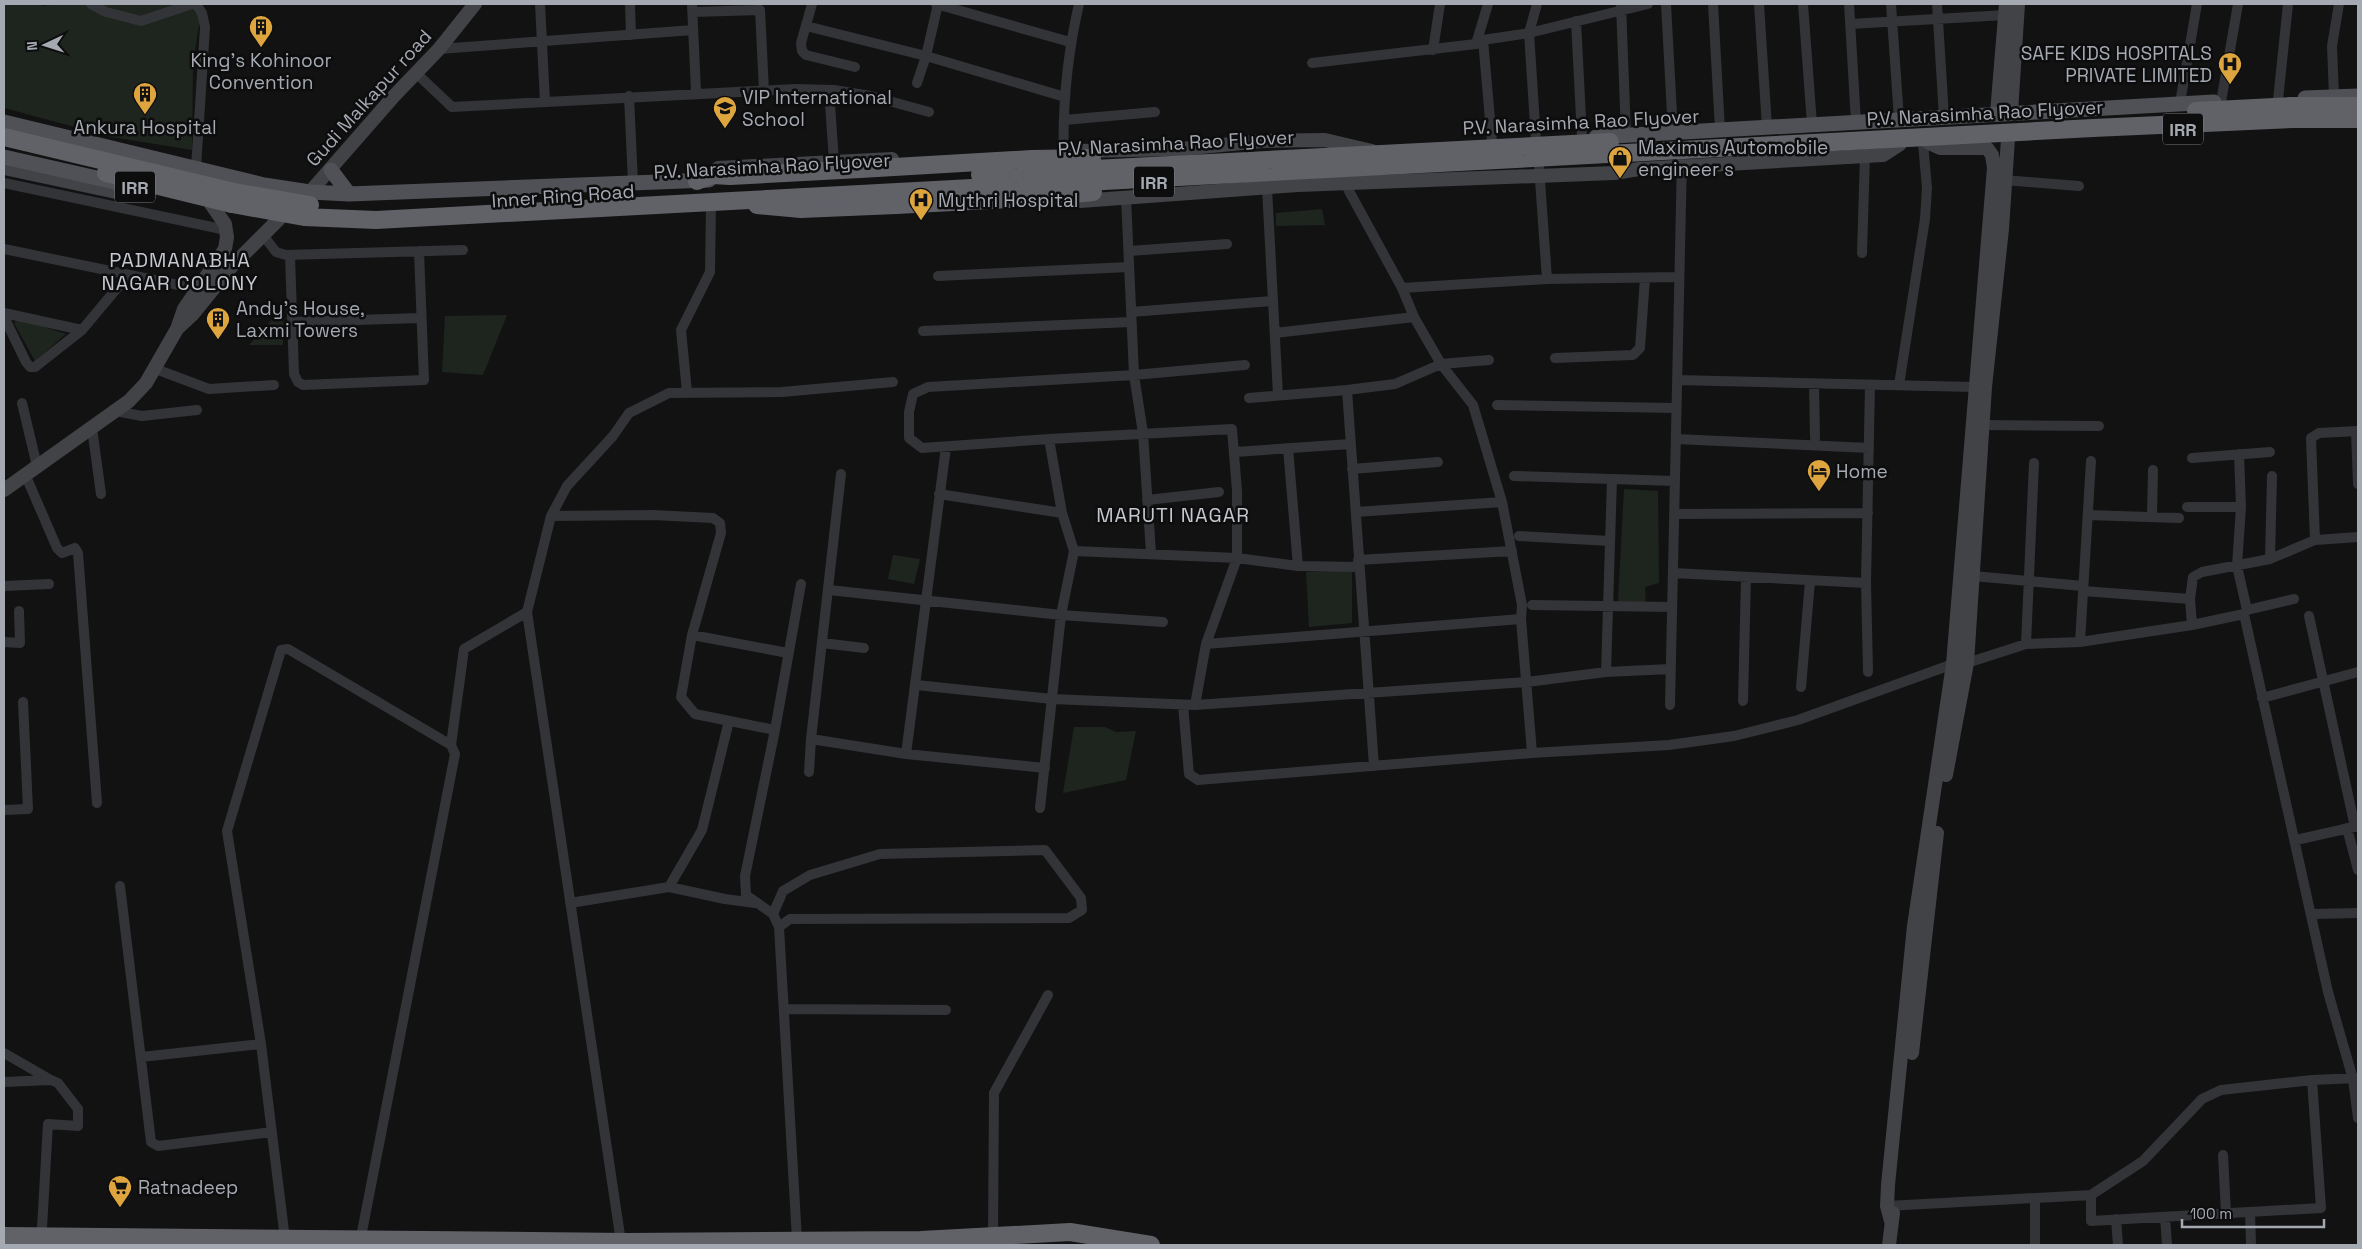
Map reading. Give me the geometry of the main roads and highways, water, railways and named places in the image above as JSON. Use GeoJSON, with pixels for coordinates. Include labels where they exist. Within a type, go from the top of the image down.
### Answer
{"type":"FeatureCollection","features":[{"type":"Feature","properties":{"kind":"highway","name":"P.V. Narasimha Rao Flyover"},"geometry":{"type":"LineString","coordinates":[[4,149],[254,209],[304,217],[353,220],[415,218],[1290,164],[2292,106],[2358,106]]}},
{"type":"Feature","properties":{"kind":"highway","name":"P.V. Narasimha Rao Flyover"},"geometry":{"type":"LineString","coordinates":[[4,137],[258,197],[305,205],[354,208],[2293,119],[2358,119]]}},
{"type":"Feature","properties":{"kind":"highway"},"geometry":{"type":"LineString","coordinates":[[693,181],[712,175],[730,176],[1047,158],[1290,164]]}},
{"type":"Feature","properties":{"kind":"highway"},"geometry":{"type":"LineString","coordinates":[[742,203],[801,209],[1064,196],[1290,164]]}},
{"type":"Feature","properties":{"kind":"highway"},"geometry":{"type":"LineString","coordinates":[[4,1236],[41,1241],[286,1239],[366,1242],[620,1242],[921,1240],[1070,1232],[1151,1245]]}},
{"type":"Feature","properties":{"kind":"main road","name":"IRR"},"geometry":{"type":"LineString","coordinates":[[2108,108],[2180,103],[2358,96]]}},
{"type":"Feature","properties":{"kind":"main road","name":"Inner Ring Road"},"geometry":{"type":"LineString","coordinates":[[4,122],[264,185],[310,192],[349,194],[693,181],[1064,158],[1373,151],[1492,142],[2004,112],[2108,108]]}},
{"type":"Feature","properties":{"kind":"main road"},"geometry":{"type":"LineString","coordinates":[[2108,108],[2109,133]]}},
{"type":"Feature","properties":{"kind":"main road","name":"Inner Ring Road"},"geometry":{"type":"LineString","coordinates":[[4,157],[252,214],[279,219],[363,226],[552,218],[742,203],[978,194],[1266,174],[1345,179],[1395,174],[1518,167],[1540,170],[1682,163],[1900,144],[2358,119]]}},
{"type":"Feature","properties":{"kind":"main road"},"geometry":{"type":"LineString","coordinates":[[1516,141],[1518,167]]}},
{"type":"Feature","properties":{"kind":"main road"},"geometry":{"type":"LineString","coordinates":[[332,170],[349,194]]}},
{"type":"Feature","properties":{"kind":"main road"},"geometry":{"type":"LineString","coordinates":[[252,214],[261,206],[266,194],[264,185]]}},
{"type":"Feature","properties":{"kind":"place","name":"King's Kohinoor Convention"},"geometry":{"type":"Point","coordinates":[261,48]}},
{"type":"Feature","properties":{"kind":"place","name":"SAFE KIDS HOSPITALS PRIVATE LIMITED"},"geometry":{"type":"Point","coordinates":[2230,85]}},
{"type":"Feature","properties":{"kind":"place","name":"Ankura Hospital"},"geometry":{"type":"Point","coordinates":[145,115]}},
{"type":"Feature","properties":{"kind":"place","name":"VIP International School"},"geometry":{"type":"Point","coordinates":[725,129]}},
{"type":"Feature","properties":{"kind":"place","name":"Maximus Automobile engineer s"},"geometry":{"type":"Point","coordinates":[1620,179]}},
{"type":"Feature","properties":{"kind":"place","name":"Mythri Hospital"},"geometry":{"type":"Point","coordinates":[921,221]}},
{"type":"Feature","properties":{"kind":"place","name":"Andy's House, Laxmi Towers"},"geometry":{"type":"Point","coordinates":[218,340]}},
{"type":"Feature","properties":{"kind":"place","name":"Home"},"geometry":{"type":"Point","coordinates":[1819,492]}},
{"type":"Feature","properties":{"kind":"place","name":"Ratnadeep"},"geometry":{"type":"Point","coordinates":[120,1208]}},
{"type":"Feature","properties":{"kind":"district","name":"PADMANABHA NAGAR COLONY"},"geometry":{"type":"Point","coordinates":[180,272]}},
{"type":"Feature","properties":{"kind":"district","name":"MARUTI NAGAR"},"geometry":{"type":"Point","coordinates":[1173,515]}}]}
